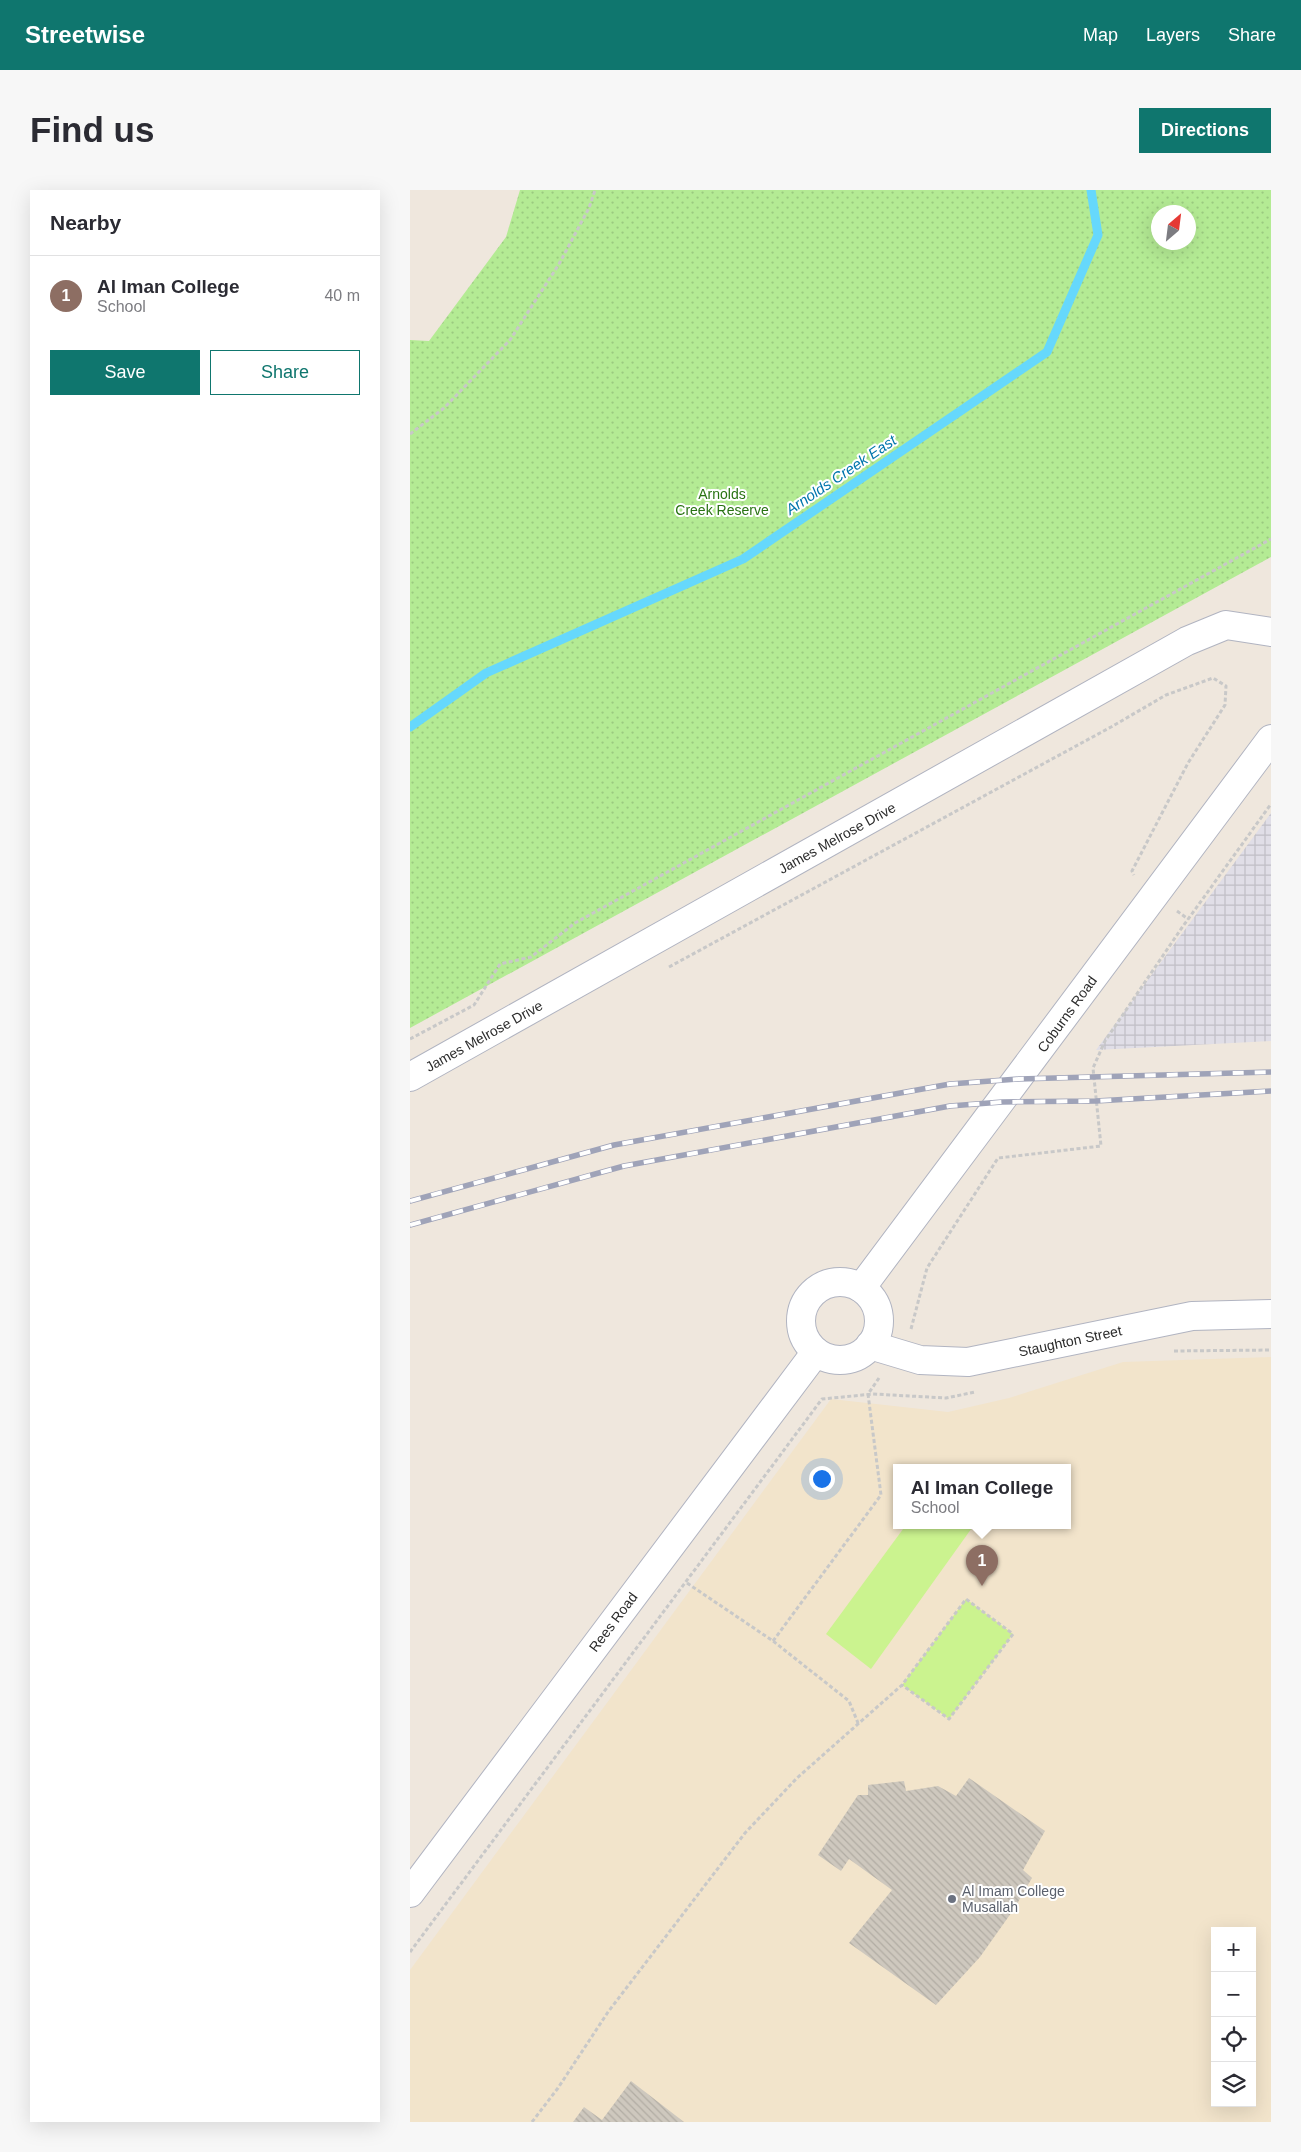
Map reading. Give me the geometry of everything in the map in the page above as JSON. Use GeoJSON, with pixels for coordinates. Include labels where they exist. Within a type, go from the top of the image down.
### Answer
{"type":"FeatureCollection","features":[{"type":"Feature","properties":{"kind":"street","name":"James Melrose Drive"},"geometry":{"type":"LineString","coordinates":[[410,1077],[1187,641],[1226,625],[1271,632]]}},
{"type":"Feature","properties":{"kind":"street","name":"Coburns Road"},"geometry":{"type":"LineString","coordinates":[[861,1288],[1271,738]]}},
{"type":"Feature","properties":{"kind":"street"},"geometry":{"type":"LineString","coordinates":[[836,1282],[849,1283],[861,1288],[871,1297],[877,1308],[879,1321],[876,1334],[870,1344],[862,1353],[838,1360],[816,1352],[807,1342],[802,1330],[800,1316],[804,1303],[812,1293],[823,1285],[836,1282]]}},
{"type":"Feature","properties":{"kind":"street","name":"Staughton Street"},"geometry":{"type":"LineString","coordinates":[[870,1344],[920,1360],[968,1362],[1192,1316],[1271,1314]]}},
{"type":"Feature","properties":{"kind":"street","name":"Rees Road"},"geometry":{"type":"LineString","coordinates":[[410,1893],[816,1352]]}},
{"type":"Feature","properties":{"kind":"path"},"geometry":{"type":"LineString","coordinates":[[410,434],[444,408],[510,340],[559,264],[588,208],[595,190]]}},
{"type":"Feature","properties":{"kind":"path"},"geometry":{"type":"LineString","coordinates":[[410,1039],[474,1005],[500,964],[531,958],[575,923],[1271,539]]}},
{"type":"Feature","properties":{"kind":"path"},"geometry":{"type":"LineString","coordinates":[[664,970],[1111,727],[1166,695],[1213,678],[1226,686],[1225,706],[1188,764],[1132,871],[1139,884],[1188,919]]}},
{"type":"Feature","properties":{"kind":"path"},"geometry":{"type":"LineString","coordinates":[[773,1640],[881,1494],[868,1394],[910,1331],[927,1268],[998,1158],[1101,1146],[1092,1068],[1105,1041],[1188,919],[1271,804]]}},
{"type":"Feature","properties":{"kind":"path"},"geometry":{"type":"LineString","coordinates":[[410,1952],[798,1434]]}},
{"type":"Feature","properties":{"kind":"path"},"geometry":{"type":"LineString","coordinates":[[687,1583],[773,1640],[849,1702],[858,1723]]}},
{"type":"Feature","properties":{"kind":"path"},"geometry":{"type":"LineString","coordinates":[[532,2122],[558,2088],[608,2012],[745,1833],[797,1778],[902,1685],[966,1599],[1013,1634],[949,1719],[902,1685]]}},
{"type":"Feature","properties":{"kind":"shaded area"},"geometry":{"type":"Polygon","coordinates":[[[1271,813],[1271,1041],[1096,1050],[1271,813]]]}},
{"type":"Feature","properties":{"kind":"shaded area"},"geometry":{"type":"Polygon","coordinates":[[[1271,1357],[1271,2122],[410,2122],[410,1970],[831,1399],[948,1412],[1009,1398],[1123,1362],[1271,1357]]]}},
{"type":"Feature","properties":{"kind":"green space","name":"Arnolds Creek Reserve"},"geometry":{"type":"Polygon","coordinates":[[[520,190],[1271,190],[1271,557],[410,1028],[410,340],[429,341],[506,237],[520,190]]]}},
{"type":"Feature","properties":{"kind":"green space"},"geometry":{"type":"Polygon","coordinates":[[[903,1529],[971,1529],[871,1669],[826,1634],[903,1529]]]}},
{"type":"Feature","properties":{"kind":"green space"},"geometry":{"type":"Polygon","coordinates":[[[966,1599],[1013,1634],[949,1719],[902,1685],[966,1599]]]}},
{"type":"Feature","properties":{"kind":"building","name":"Al Imam College Musallah"},"geometry":{"type":"Polygon","coordinates":[[[969,1778],[1045,1831],[1023,1870],[1032,1878],[1014,1909],[980,1957],[936,2005],[849,1943],[892,1890],[849,1859],[841,1871],[818,1855],[858,1795],[868,1795],[868,1785],[904,1781],[906,1791],[938,1786],[956,1796],[969,1778]]]}},
{"type":"Feature","properties":{"kind":"building"},"geometry":{"type":"Polygon","coordinates":[[[631,2081],[684,2122],[573,2122],[584,2107],[602,2120],[631,2081]]]}},
{"type":"Feature","properties":{"kind":"waterway","name":"Arnolds Creek East"},"geometry":{"type":"LineString","coordinates":[[410,727],[486,673],[743,559],[1047,352],[1098,235],[1091,190]]}},
{"type":"Feature","properties":{"kind":"railway"},"geometry":{"type":"LineString","coordinates":[[410,1201],[614,1145],[950,1084],[1019,1079],[1271,1072]]}},
{"type":"Feature","properties":{"kind":"railway"},"geometry":{"type":"LineString","coordinates":[[410,1225],[624,1166],[950,1106],[1002,1102],[1096,1101],[1271,1091]]}},
{"type":"Feature","properties":{"kind":"place","name":"Al Iman College"},"geometry":{"type":"Point","coordinates":[982,1586]}},
{"type":"Feature","properties":{"kind":"place","name":"Al Imam College Musallah"},"geometry":{"type":"Point","coordinates":[952,1899]}}]}
